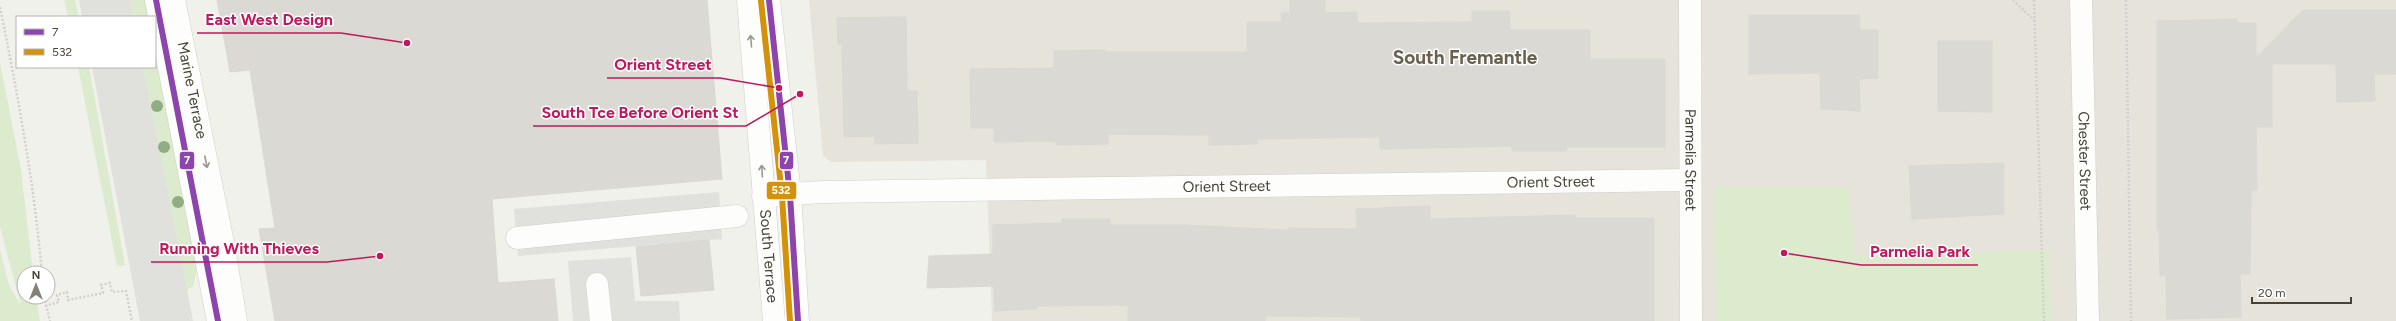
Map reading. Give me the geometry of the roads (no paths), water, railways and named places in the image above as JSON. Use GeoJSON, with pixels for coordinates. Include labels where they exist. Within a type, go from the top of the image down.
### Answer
{"type":"FeatureCollection","features":[{"type":"Feature","properties":{"kind":"street","name":"Marine Terrace"},"geometry":{"type":"LineString","coordinates":[[156,0],[222,312]]}},
{"type":"Feature","properties":{"kind":"street","name":"Marine Terrace"},"geometry":{"type":"LineString","coordinates":[[174,0],[222,312]]}},
{"type":"Feature","properties":{"kind":"street","name":"South Terrace"},"geometry":{"type":"LineString","coordinates":[[748,0],[774,321]]}},
{"type":"Feature","properties":{"kind":"street","name":"South Terrace"},"geometry":{"type":"LineString","coordinates":[[769,0],[790,195],[798,321]]}},
{"type":"Feature","properties":{"kind":"street","name":"Parmelia Street"},"geometry":{"type":"LineString","coordinates":[[1690,0],[1691,321]]}},
{"type":"Feature","properties":{"kind":"street","name":"Chester Street"},"geometry":{"type":"LineString","coordinates":[[2081,0],[2088,321]]}},
{"type":"Feature","properties":{"kind":"street","name":"Orient Street"},"geometry":{"type":"LineString","coordinates":[[764,196],[822,192],[1690,180]]}},
{"type":"Feature","properties":{"kind":"street"},"geometry":{"type":"LineString","coordinates":[[517,238],[737,216]]}},
{"type":"Feature","properties":{"kind":"street"},"geometry":{"type":"LineString","coordinates":[[597,284],[601,321]]}},
{"type":"Feature","properties":{"kind":"place","name":"East West Design"},"geometry":{"type":"Point","coordinates":[407,43]}},
{"type":"Feature","properties":{"kind":"place","name":"Orient Street"},"geometry":{"type":"Point","coordinates":[779,88]}},
{"type":"Feature","properties":{"kind":"place","name":"South Tce Before Orient St"},"geometry":{"type":"Point","coordinates":[800,94]}},
{"type":"Feature","properties":{"kind":"place","name":"Parmelia Park"},"geometry":{"type":"Point","coordinates":[1784,253]}},
{"type":"Feature","properties":{"kind":"place","name":"Running With Thieves"},"geometry":{"type":"Point","coordinates":[380,256]}},
{"type":"Feature","properties":{"kind":"district","name":"South Fremantle"},"geometry":{"type":"Point","coordinates":[1465,57]}}]}
